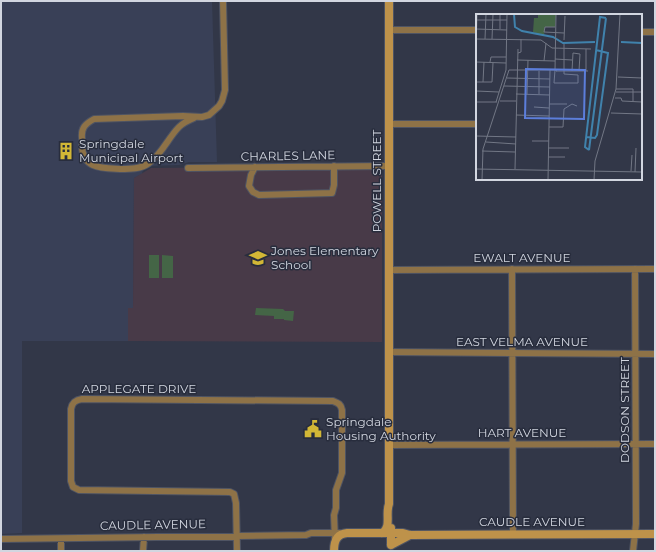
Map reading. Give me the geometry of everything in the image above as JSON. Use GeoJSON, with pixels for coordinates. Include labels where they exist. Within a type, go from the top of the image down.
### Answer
{"type":"FeatureCollection","features":[{"type":"Feature","properties":{"kind":"street"},"geometry":{"type":"LineString","coordinates":[[194,118],[179,127],[150,163],[138,168],[101,168],[88,162],[82,153],[82,131],[84,126],[94,119],[183,116],[194,118],[202,117],[215,111],[224,95],[223,1]]}},
{"type":"Feature","properties":{"kind":"street","name":"POWELL STREET"},"geometry":{"type":"LineString","coordinates":[[389,1],[389,504],[391,509],[391,548]]}},
{"type":"Feature","properties":{"kind":"street"},"geometry":{"type":"LineString","coordinates":[[389,30],[476,30]]}},
{"type":"Feature","properties":{"kind":"street"},"geometry":{"type":"LineString","coordinates":[[642,32],[655,32]]}},
{"type":"Feature","properties":{"kind":"street"},"geometry":{"type":"LineString","coordinates":[[389,124],[476,124]]}},
{"type":"Feature","properties":{"kind":"street"},"geometry":{"type":"LineString","coordinates":[[255,167],[251,175],[249,186],[254,192],[259,194],[332,193],[334,185],[334,166]]}},
{"type":"Feature","properties":{"kind":"street","name":"CHARLES LANE"},"geometry":{"type":"LineString","coordinates":[[188,168],[389,166]]}},
{"type":"Feature","properties":{"kind":"street"},"geometry":{"type":"LineString","coordinates":[[512,269],[513,534]]}},
{"type":"Feature","properties":{"kind":"street","name":"DODSON STREET"},"geometry":{"type":"LineString","coordinates":[[633,551],[636,524],[635,269]]}},
{"type":"Feature","properties":{"kind":"street","name":"EWALT AVENUE"},"geometry":{"type":"LineString","coordinates":[[389,270],[655,269]]}},
{"type":"Feature","properties":{"kind":"street","name":"EAST VELMA AVENUE"},"geometry":{"type":"LineString","coordinates":[[389,352],[655,354]]}},
{"type":"Feature","properties":{"kind":"street","name":"APPLEGATE DRIVE"},"geometry":{"type":"LineString","coordinates":[[237,536],[236,498],[234,494],[230,492],[79,490],[73,487],[71,481],[71,409],[74,402],[82,399],[338,402],[342,410],[342,473],[336,490],[336,508],[338,515],[337,536]]}},
{"type":"Feature","properties":{"kind":"street","name":"HART AVENUE"},"geometry":{"type":"LineString","coordinates":[[389,445],[655,444]]}},
{"type":"Feature","properties":{"kind":"street","name":"POWELL STREET"},"geometry":{"type":"LineString","coordinates":[[382,533],[387,527],[387,509],[389,504]]}},
{"type":"Feature","properties":{"kind":"street","name":"CAUDLE AVENUE"},"geometry":{"type":"LineString","coordinates":[[1,539],[306,535],[311,538],[363,532],[403,533],[410,535],[655,534]]}},
{"type":"Feature","properties":{"kind":"street"},"geometry":{"type":"LineString","coordinates":[[382,533],[387,537],[391,548]]}},
{"type":"Feature","properties":{"kind":"street","name":"CAUDLE AVENUE"},"geometry":{"type":"LineString","coordinates":[[391,548],[410,535]]}},
{"type":"Feature","properties":{"kind":"street"},"geometry":{"type":"LineString","coordinates":[[237,536],[237,551]]}},
{"type":"Feature","properties":{"kind":"street"},"geometry":{"type":"LineString","coordinates":[[334,551],[337,536]]}},
{"type":"Feature","properties":{"kind":"street"},"geometry":{"type":"LineString","coordinates":[[143,551],[144,537]]}},
{"type":"Feature","properties":{"kind":"street"},"geometry":{"type":"LineString","coordinates":[[61,539],[61,551]]}},
{"type":"Feature","properties":{"kind":"shaded area","name":"Springdale Municipal Airport"},"geometry":{"type":"Polygon","coordinates":[[[1,1],[212,1],[217,162],[189,162],[179,165],[149,166],[143,170],[142,174],[134,178],[133,308],[128,308],[128,341],[22,341],[22,533],[1,534],[1,1]]]}},
{"type":"Feature","properties":{"kind":"shaded area","name":"Jones Elementary School"},"geometry":{"type":"Polygon","coordinates":[[[382,166],[382,342],[128,341],[128,308],[133,308],[134,178],[151,168],[382,166]]]}},
{"type":"Feature","properties":{"kind":"green space"},"geometry":{"type":"Polygon","coordinates":[[[149,255],[159,255],[159,278],[149,278],[149,255]]]}},
{"type":"Feature","properties":{"kind":"green space"},"geometry":{"type":"Polygon","coordinates":[[[162,255],[173,256],[173,278],[162,278],[162,255]]]}},
{"type":"Feature","properties":{"kind":"green space"},"geometry":{"type":"Polygon","coordinates":[[[256,308],[294,311],[293,321],[274,319],[274,316],[255,315],[256,308]]]}},
{"type":"Feature","properties":{"kind":"place","name":"Springdale Municipal Airport"},"geometry":{"type":"Point","coordinates":[66,151]}},
{"type":"Feature","properties":{"kind":"place","name":"Jones Elementary School"},"geometry":{"type":"Point","coordinates":[258,258]}},
{"type":"Feature","properties":{"kind":"place","name":"Springdale Housing Authority"},"geometry":{"type":"Point","coordinates":[313,429]}}]}
